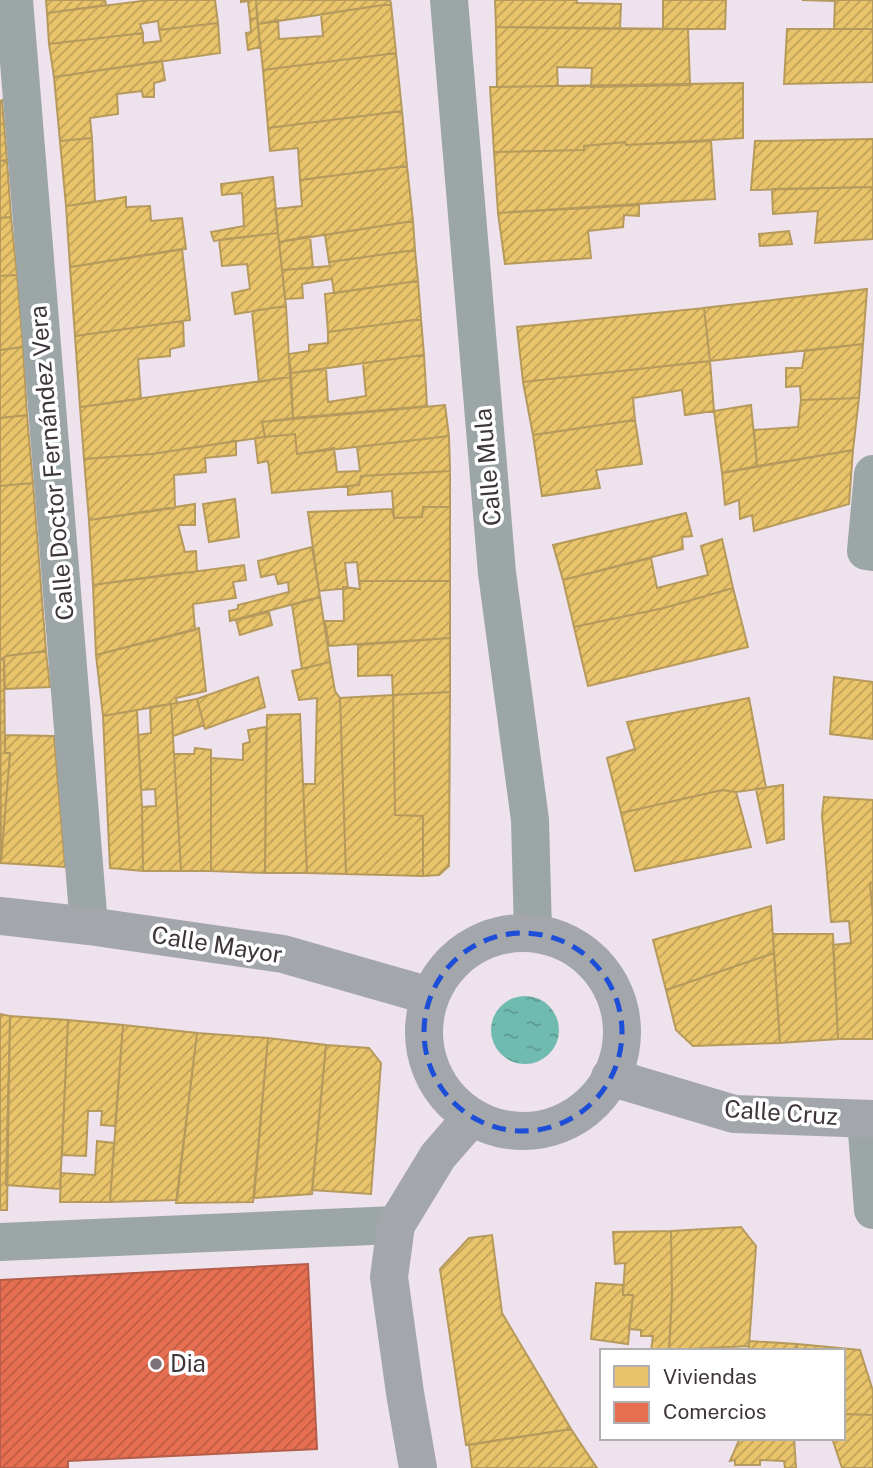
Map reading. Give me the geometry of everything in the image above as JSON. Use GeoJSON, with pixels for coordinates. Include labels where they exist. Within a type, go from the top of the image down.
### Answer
{"type":"FeatureCollection","features":[{"type":"Feature","properties":{"kind":"main road","name":"Calle Mayor"},"geometry":{"type":"LineString","coordinates":[[0,916],[283,954],[430,996]]}},
{"type":"Feature","properties":{"kind":"main road"},"geometry":{"type":"LineString","coordinates":[[533,932],[566,941],[594,961],[613,989],[622,1023],[620,1057],[606,1088],[582,1113],[551,1128],[519,1132],[488,1126],[461,1111],[439,1087],[426,1058],[423,1026],[430,996],[446,968],[470,947],[499,935],[533,932]]}},
{"type":"Feature","properties":{"kind":"main road","name":"Calle Cruz"},"geometry":{"type":"LineString","coordinates":[[610,1077],[734,1114],[870,1119]]}},
{"type":"Feature","properties":{"kind":"main road"},"geometry":{"type":"LineString","coordinates":[[418,1468],[389,1277],[396,1225],[438,1156],[472,1117]]}},
{"type":"Feature","properties":{"kind":"street","name":"Calle Doctor Fernández Vera"},"geometry":{"type":"LineString","coordinates":[[14,0],[89,926]]}},
{"type":"Feature","properties":{"kind":"street","name":"Calle Mula"},"geometry":{"type":"LineString","coordinates":[[449,0],[497,573],[530,820],[533,932]]}},
{"type":"Feature","properties":{"kind":"street"},"geometry":{"type":"LineString","coordinates":[[873,474],[866,551],[873,552]]}},
{"type":"Feature","properties":{"kind":"street"},"geometry":{"type":"LineString","coordinates":[[870,1119],[873,1210]]}},
{"type":"Feature","properties":{"kind":"street"},"geometry":{"type":"LineString","coordinates":[[0,1242],[396,1225]]}},
{"type":"Feature","properties":{"kind":"highlighted area"},"geometry":{"type":"Polygon","coordinates":[[[533,932],[566,941],[594,961],[613,989],[622,1023],[620,1057],[606,1088],[582,1113],[551,1128],[519,1132],[488,1126],[461,1111],[439,1087],[426,1058],[423,1026],[430,996],[446,968],[470,947],[499,935],[533,932]]]}},
{"type":"Feature","properties":{"kind":"water"},"geometry":{"type":"Polygon","coordinates":[[[532,996],[553,1011],[559,1023],[557,1043],[549,1054],[532,1064],[518,1064],[501,1054],[493,1043],[491,1023],[501,1006],[512,998],[532,996]]]}},
{"type":"Feature","properties":{"kind":"building: Viviendas"},"geometry":{"type":"Polygon","coordinates":[[[46,0],[105,0],[106,5],[47,13],[46,0]]]}},
{"type":"Feature","properties":{"kind":"building: Viviendas"},"geometry":{"type":"Polygon","coordinates":[[[150,0],[215,0],[218,23],[159,30],[158,21],[140,24],[143,33],[49,44],[47,13],[150,0]]]}},
{"type":"Feature","properties":{"kind":"building: Viviendas"},"geometry":{"type":"Polygon","coordinates":[[[241,0],[256,0],[257,18],[250,19],[248,1],[241,0]]]}},
{"type":"Feature","properties":{"kind":"building: Viviendas"},"geometry":{"type":"Polygon","coordinates":[[[256,0],[390,0],[391,4],[258,24],[256,0]]]}},
{"type":"Feature","properties":{"kind":"building: Viviendas"},"geometry":{"type":"Polygon","coordinates":[[[495,0],[577,0],[577,3],[621,4],[620,29],[496,27],[495,0]]]}},
{"type":"Feature","properties":{"kind":"building: Viviendas"},"geometry":{"type":"Polygon","coordinates":[[[663,0],[726,0],[725,29],[663,29],[663,0]]]}},
{"type":"Feature","properties":{"kind":"building: Viviendas"},"geometry":{"type":"Polygon","coordinates":[[[802,0],[873,0],[873,29],[834,29],[835,1],[802,0]]]}},
{"type":"Feature","properties":{"kind":"building: Viviendas"},"geometry":{"type":"Polygon","coordinates":[[[391,4],[396,53],[263,70],[258,24],[278,20],[279,39],[323,36],[321,14],[391,4]]]}},
{"type":"Feature","properties":{"kind":"building: Viviendas"},"geometry":{"type":"Polygon","coordinates":[[[257,18],[260,47],[248,50],[246,33],[251,32],[250,19],[257,18]]]}},
{"type":"Feature","properties":{"kind":"building: Viviendas"},"geometry":{"type":"Polygon","coordinates":[[[218,23],[220,53],[54,77],[49,44],[143,33],[143,43],[161,41],[159,30],[218,23]]]}},
{"type":"Feature","properties":{"kind":"building: Viviendas"},"geometry":{"type":"Polygon","coordinates":[[[496,27],[688,29],[690,85],[591,87],[592,68],[557,67],[558,86],[497,87],[496,27]]]}},
{"type":"Feature","properties":{"kind":"building: Viviendas"},"geometry":{"type":"Polygon","coordinates":[[[787,29],[873,29],[873,82],[784,84],[787,29]]]}},
{"type":"Feature","properties":{"kind":"building: Viviendas"},"geometry":{"type":"Polygon","coordinates":[[[396,53],[402,111],[268,128],[263,70],[396,53]]]}},
{"type":"Feature","properties":{"kind":"building: Viviendas"},"geometry":{"type":"Polygon","coordinates":[[[162,61],[165,80],[154,83],[154,97],[143,97],[142,91],[117,94],[118,114],[90,118],[92,138],[60,141],[54,77],[162,61]]]}},
{"type":"Feature","properties":{"kind":"building: Viviendas"},"geometry":{"type":"Polygon","coordinates":[[[743,83],[743,138],[626,145],[625,142],[584,146],[584,150],[494,152],[490,87],[743,83]]]}},
{"type":"Feature","properties":{"kind":"building: Viviendas"},"geometry":{"type":"Polygon","coordinates":[[[2,100],[7,160],[0,161],[0,101],[2,100]]]}},
{"type":"Feature","properties":{"kind":"building: Viviendas"},"geometry":{"type":"Polygon","coordinates":[[[402,111],[407,166],[300,180],[298,148],[270,151],[268,128],[402,111]]]}},
{"type":"Feature","properties":{"kind":"building: Viviendas"},"geometry":{"type":"Polygon","coordinates":[[[92,138],[95,202],[66,206],[60,141],[92,138]]]}},
{"type":"Feature","properties":{"kind":"building: Viviendas"},"geometry":{"type":"Polygon","coordinates":[[[873,139],[873,187],[751,190],[755,141],[873,139]]]}},
{"type":"Feature","properties":{"kind":"building: Viviendas"},"geometry":{"type":"Polygon","coordinates":[[[711,141],[715,199],[498,213],[494,152],[584,150],[584,146],[625,142],[626,145],[711,141]]]}},
{"type":"Feature","properties":{"kind":"building: Viviendas"},"geometry":{"type":"Polygon","coordinates":[[[7,160],[11,217],[0,218],[0,161],[7,160]]]}},
{"type":"Feature","properties":{"kind":"building: Viviendas"},"geometry":{"type":"Polygon","coordinates":[[[407,166],[413,221],[279,242],[275,209],[302,206],[300,180],[407,166]]]}},
{"type":"Feature","properties":{"kind":"building: Viviendas"},"geometry":{"type":"Polygon","coordinates":[[[273,177],[278,233],[214,241],[211,232],[244,226],[242,193],[222,195],[221,184],[273,177]]]}},
{"type":"Feature","properties":{"kind":"building: Viviendas"},"geometry":{"type":"Polygon","coordinates":[[[873,187],[873,239],[815,243],[818,211],[773,214],[772,189],[873,187]]]}},
{"type":"Feature","properties":{"kind":"building: Viviendas"},"geometry":{"type":"Polygon","coordinates":[[[126,197],[126,207],[150,206],[151,221],[182,218],[186,249],[70,267],[66,206],[126,197]]]}},
{"type":"Feature","properties":{"kind":"building: Viviendas"},"geometry":{"type":"Polygon","coordinates":[[[639,205],[639,216],[624,215],[623,227],[588,231],[591,258],[505,264],[498,213],[639,205]]]}},
{"type":"Feature","properties":{"kind":"building: Viviendas"},"geometry":{"type":"Polygon","coordinates":[[[11,217],[17,275],[0,276],[0,218],[11,217]]]}},
{"type":"Feature","properties":{"kind":"building: Viviendas"},"geometry":{"type":"Polygon","coordinates":[[[413,221],[415,250],[329,262],[325,235],[413,221]]]}},
{"type":"Feature","properties":{"kind":"building: Viviendas"},"geometry":{"type":"Polygon","coordinates":[[[789,231],[792,244],[760,246],[759,234],[789,231]]]}},
{"type":"Feature","properties":{"kind":"building: Viviendas"},"geometry":{"type":"Polygon","coordinates":[[[278,233],[286,306],[235,314],[232,293],[250,289],[247,264],[222,266],[219,240],[278,233]]]}},
{"type":"Feature","properties":{"kind":"building: Viviendas"},"geometry":{"type":"Polygon","coordinates":[[[310,236],[313,268],[282,270],[279,242],[310,236]]]}},
{"type":"Feature","properties":{"kind":"building: Viviendas"},"geometry":{"type":"Polygon","coordinates":[[[182,249],[190,320],[75,336],[70,267],[182,249]]]}},
{"type":"Feature","properties":{"kind":"building: Viviendas"},"geometry":{"type":"Polygon","coordinates":[[[415,250],[418,281],[334,293],[332,279],[302,284],[303,298],[285,299],[282,270],[330,266],[329,262],[415,250]]]}},
{"type":"Feature","properties":{"kind":"building: Viviendas"},"geometry":{"type":"Polygon","coordinates":[[[17,275],[23,347],[0,350],[0,276],[17,275]]]}},
{"type":"Feature","properties":{"kind":"building: Viviendas"},"geometry":{"type":"Polygon","coordinates":[[[418,281],[421,319],[328,332],[325,294],[418,281]]]}},
{"type":"Feature","properties":{"kind":"building: Viviendas"},"geometry":{"type":"Polygon","coordinates":[[[867,289],[863,344],[710,361],[704,308],[867,289]]]}},
{"type":"Feature","properties":{"kind":"building: Viviendas"},"geometry":{"type":"Polygon","coordinates":[[[286,306],[290,377],[259,382],[252,311],[286,306]]]}},
{"type":"Feature","properties":{"kind":"building: Viviendas"},"geometry":{"type":"Polygon","coordinates":[[[704,308],[710,361],[523,382],[517,327],[704,308]]]}},
{"type":"Feature","properties":{"kind":"building: Viviendas"},"geometry":{"type":"Polygon","coordinates":[[[421,319],[424,355],[291,373],[289,354],[309,351],[309,345],[328,343],[328,332],[421,319]]]}},
{"type":"Feature","properties":{"kind":"building: Viviendas"},"geometry":{"type":"Polygon","coordinates":[[[183,321],[184,346],[170,349],[170,356],[138,359],[141,399],[80,407],[75,336],[183,321]]]}},
{"type":"Feature","properties":{"kind":"building: Viviendas"},"geometry":{"type":"Polygon","coordinates":[[[863,344],[859,398],[801,400],[800,386],[786,387],[786,368],[802,368],[805,351],[863,344]]]}},
{"type":"Feature","properties":{"kind":"building: Viviendas"},"geometry":{"type":"Polygon","coordinates":[[[23,347],[27,415],[0,418],[0,350],[23,347]]]}},
{"type":"Feature","properties":{"kind":"building: Viviendas"},"geometry":{"type":"Polygon","coordinates":[[[424,355],[427,406],[293,418],[291,373],[326,369],[328,402],[366,396],[363,363],[424,355]]]}},
{"type":"Feature","properties":{"kind":"building: Viviendas"},"geometry":{"type":"Polygon","coordinates":[[[710,361],[714,411],[685,415],[682,390],[633,398],[635,420],[533,435],[523,382],[710,361]]]}},
{"type":"Feature","properties":{"kind":"building: Viviendas"},"geometry":{"type":"Polygon","coordinates":[[[290,377],[293,418],[262,422],[265,437],[152,454],[84,459],[80,407],[290,377]]]}},
{"type":"Feature","properties":{"kind":"building: Viviendas"},"geometry":{"type":"Polygon","coordinates":[[[859,398],[853,450],[757,466],[754,430],[798,427],[801,400],[859,398]]]}},
{"type":"Feature","properties":{"kind":"building: Viviendas"},"geometry":{"type":"Polygon","coordinates":[[[445,405],[449,436],[297,454],[295,434],[265,437],[262,422],[445,405]]]}},
{"type":"Feature","properties":{"kind":"building: Viviendas"},"geometry":{"type":"Polygon","coordinates":[[[751,405],[757,466],[722,473],[714,411],[751,405]]]}},
{"type":"Feature","properties":{"kind":"building: Viviendas"},"geometry":{"type":"Polygon","coordinates":[[[27,415],[33,483],[0,486],[0,418],[27,415]]]}},
{"type":"Feature","properties":{"kind":"building: Viviendas"},"geometry":{"type":"Polygon","coordinates":[[[635,420],[642,464],[596,470],[600,488],[542,496],[533,435],[635,420]]]}},
{"type":"Feature","properties":{"kind":"building: Viviendas"},"geometry":{"type":"Polygon","coordinates":[[[295,434],[297,454],[334,448],[337,472],[360,471],[357,447],[449,436],[450,471],[361,476],[359,485],[272,493],[268,461],[258,463],[255,438],[295,434]]]}},
{"type":"Feature","properties":{"kind":"building: Viviendas"},"geometry":{"type":"Polygon","coordinates":[[[236,441],[236,455],[205,458],[206,472],[174,475],[175,508],[89,520],[84,459],[152,454],[236,441]]]}},
{"type":"Feature","properties":{"kind":"building: Viviendas"},"geometry":{"type":"Polygon","coordinates":[[[853,450],[849,504],[754,531],[752,515],[740,519],[739,500],[725,505],[722,473],[853,450]]]}},
{"type":"Feature","properties":{"kind":"building: Viviendas"},"geometry":{"type":"Polygon","coordinates":[[[450,471],[450,507],[423,507],[422,517],[394,518],[392,491],[348,495],[348,486],[359,485],[361,476],[450,471]]]}},
{"type":"Feature","properties":{"kind":"building: Viviendas"},"geometry":{"type":"Polygon","coordinates":[[[33,483],[46,651],[6,656],[0,660],[0,486],[33,483]]]}},
{"type":"Feature","properties":{"kind":"building: Viviendas"},"geometry":{"type":"Polygon","coordinates":[[[235,499],[239,537],[209,542],[203,504],[235,499]]]}},
{"type":"Feature","properties":{"kind":"building: Viviendas"},"geometry":{"type":"Polygon","coordinates":[[[195,504],[195,525],[178,525],[185,552],[196,551],[197,572],[93,585],[89,520],[195,504]]]}},
{"type":"Feature","properties":{"kind":"building: Viviendas"},"geometry":{"type":"Polygon","coordinates":[[[423,507],[450,507],[450,581],[359,581],[357,562],[345,563],[348,588],[319,591],[308,512],[392,509],[394,518],[422,517],[423,507]]]}},
{"type":"Feature","properties":{"kind":"building: Viviendas"},"geometry":{"type":"Polygon","coordinates":[[[686,513],[692,536],[682,537],[683,549],[563,580],[553,545],[686,513]]]}},
{"type":"Feature","properties":{"kind":"building: Viviendas"},"geometry":{"type":"Polygon","coordinates":[[[722,539],[733,588],[664,608],[574,627],[563,580],[651,558],[657,588],[708,575],[701,546],[722,539]]]}},
{"type":"Feature","properties":{"kind":"building: Viviendas"},"geometry":{"type":"Polygon","coordinates":[[[312,547],[320,597],[230,621],[229,611],[238,609],[238,605],[289,592],[288,582],[278,584],[275,574],[261,577],[258,561],[312,547]]]}},
{"type":"Feature","properties":{"kind":"building: Viviendas"},"geometry":{"type":"Polygon","coordinates":[[[244,565],[246,580],[233,582],[236,598],[193,604],[195,630],[96,655],[93,585],[244,565]]]}},
{"type":"Feature","properties":{"kind":"building: Viviendas"},"geometry":{"type":"Polygon","coordinates":[[[359,581],[450,581],[450,638],[329,646],[325,621],[344,621],[343,587],[360,589],[359,581]]]}},
{"type":"Feature","properties":{"kind":"building: Viviendas"},"geometry":{"type":"Polygon","coordinates":[[[733,588],[748,647],[588,686],[574,627],[664,608],[733,588]]]}},
{"type":"Feature","properties":{"kind":"building: Viviendas"},"geometry":{"type":"Polygon","coordinates":[[[320,597],[330,662],[302,669],[292,605],[320,597]]]}},
{"type":"Feature","properties":{"kind":"building: Viviendas"},"geometry":{"type":"Polygon","coordinates":[[[269,612],[272,625],[240,635],[236,620],[269,612]]]}},
{"type":"Feature","properties":{"kind":"building: Viviendas"},"geometry":{"type":"Polygon","coordinates":[[[199,628],[206,691],[176,698],[177,703],[103,716],[96,655],[199,628]]]}},
{"type":"Feature","properties":{"kind":"building: Viviendas"},"geometry":{"type":"Polygon","coordinates":[[[450,638],[450,692],[393,695],[392,675],[358,676],[358,645],[450,638]]]}},
{"type":"Feature","properties":{"kind":"building: Viviendas"},"geometry":{"type":"Polygon","coordinates":[[[46,651],[50,687],[5,689],[6,656],[46,651]]]}},
{"type":"Feature","properties":{"kind":"building: Viviendas"},"geometry":{"type":"Polygon","coordinates":[[[4,659],[5,753],[10,753],[1,863],[0,660],[4,659]]]}},
{"type":"Feature","properties":{"kind":"building: Viviendas"},"geometry":{"type":"Polygon","coordinates":[[[330,662],[335,691],[340,698],[346,874],[307,873],[303,784],[315,784],[317,698],[299,700],[292,671],[330,662]]]}},
{"type":"Feature","properties":{"kind":"building: Viviendas"},"geometry":{"type":"Polygon","coordinates":[[[258,677],[265,707],[205,729],[197,699],[258,677]]]}},
{"type":"Feature","properties":{"kind":"building: Viviendas"},"geometry":{"type":"Polygon","coordinates":[[[834,677],[873,682],[873,739],[830,734],[834,677]]]}},
{"type":"Feature","properties":{"kind":"building: Viviendas"},"geometry":{"type":"Polygon","coordinates":[[[450,692],[449,866],[439,875],[423,876],[423,816],[395,815],[393,695],[450,692]]]}},
{"type":"Feature","properties":{"kind":"building: Viviendas"},"geometry":{"type":"Polygon","coordinates":[[[393,695],[395,815],[423,816],[423,876],[346,874],[340,698],[393,695]]]}},
{"type":"Feature","properties":{"kind":"building: Viviendas"},"geometry":{"type":"Polygon","coordinates":[[[749,698],[766,788],[736,792],[722,790],[621,813],[607,758],[635,749],[627,722],[749,698]]]}},
{"type":"Feature","properties":{"kind":"building: Viviendas"},"geometry":{"type":"Polygon","coordinates":[[[197,699],[204,725],[173,736],[171,704],[197,699]]]}},
{"type":"Feature","properties":{"kind":"building: Viviendas"},"geometry":{"type":"Polygon","coordinates":[[[171,704],[181,871],[143,871],[142,807],[156,806],[155,789],[141,790],[138,735],[151,733],[150,707],[171,704]]]}},
{"type":"Feature","properties":{"kind":"building: Viviendas"},"geometry":{"type":"Polygon","coordinates":[[[137,710],[143,871],[110,868],[103,716],[137,710]]]}},
{"type":"Feature","properties":{"kind":"building: Viviendas"},"geometry":{"type":"Polygon","coordinates":[[[300,714],[307,873],[265,873],[267,715],[300,714]]]}},
{"type":"Feature","properties":{"kind":"building: Viviendas"},"geometry":{"type":"Polygon","coordinates":[[[266,727],[265,873],[211,871],[211,758],[243,760],[243,744],[250,742],[248,730],[266,727]]]}},
{"type":"Feature","properties":{"kind":"building: Viviendas"},"geometry":{"type":"Polygon","coordinates":[[[5,735],[54,736],[65,867],[1,863],[10,753],[5,753],[5,735]]]}},
{"type":"Feature","properties":{"kind":"building: Viviendas"},"geometry":{"type":"Polygon","coordinates":[[[195,748],[211,750],[211,871],[181,871],[174,754],[194,754],[195,748]]]}},
{"type":"Feature","properties":{"kind":"building: Viviendas"},"geometry":{"type":"Polygon","coordinates":[[[783,785],[784,839],[767,843],[756,789],[783,785]]]}},
{"type":"Feature","properties":{"kind":"building: Viviendas"},"geometry":{"type":"Polygon","coordinates":[[[722,790],[736,792],[751,847],[635,871],[621,813],[722,790]]]}},
{"type":"Feature","properties":{"kind":"building: Viviendas"},"geometry":{"type":"Polygon","coordinates":[[[824,797],[873,800],[873,883],[870,883],[873,917],[873,1039],[838,1039],[833,945],[851,943],[849,921],[831,922],[822,815],[824,797]]]}},
{"type":"Feature","properties":{"kind":"building: Viviendas"},"geometry":{"type":"Polygon","coordinates":[[[870,883],[873,883],[873,917],[870,883]]]}},
{"type":"Feature","properties":{"kind":"building: Viviendas"},"geometry":{"type":"Polygon","coordinates":[[[771,906],[774,953],[666,990],[653,940],[771,906]]]}},
{"type":"Feature","properties":{"kind":"building: Viviendas"},"geometry":{"type":"Polygon","coordinates":[[[773,934],[833,934],[838,1039],[780,1043],[773,934]]]}},
{"type":"Feature","properties":{"kind":"building: Viviendas"},"geometry":{"type":"Polygon","coordinates":[[[774,953],[780,1043],[693,1046],[676,1030],[666,990],[774,953]]]}},
{"type":"Feature","properties":{"kind":"building: Viviendas"},"geometry":{"type":"Polygon","coordinates":[[[0,1014],[10,1016],[7,1210],[0,1210],[0,1014]]]}},
{"type":"Feature","properties":{"kind":"building: Viviendas"},"geometry":{"type":"Polygon","coordinates":[[[10,1016],[68,1020],[60,1189],[6,1185],[10,1016]]]}},
{"type":"Feature","properties":{"kind":"building: Viviendas"},"geometry":{"type":"Polygon","coordinates":[[[68,1020],[123,1025],[115,1126],[101,1125],[102,1111],[88,1111],[86,1156],[62,1155],[68,1020]]]}},
{"type":"Feature","properties":{"kind":"building: Viviendas"},"geometry":{"type":"Polygon","coordinates":[[[123,1025],[197,1033],[177,1200],[110,1202],[123,1025]]]}},
{"type":"Feature","properties":{"kind":"building: Viviendas"},"geometry":{"type":"Polygon","coordinates":[[[197,1033],[268,1038],[253,1202],[176,1203],[197,1033]]]}},
{"type":"Feature","properties":{"kind":"building: Viviendas"},"geometry":{"type":"Polygon","coordinates":[[[268,1038],[326,1045],[312,1194],[254,1198],[268,1038]]]}},
{"type":"Feature","properties":{"kind":"building: Viviendas"},"geometry":{"type":"Polygon","coordinates":[[[326,1045],[369,1048],[381,1063],[371,1194],[312,1190],[326,1045]]]}},
{"type":"Feature","properties":{"kind":"building: Viviendas"},"geometry":{"type":"Polygon","coordinates":[[[97,1141],[114,1143],[110,1202],[60,1202],[61,1173],[95,1175],[97,1141]]]}},
{"type":"Feature","properties":{"kind":"building: Viviendas"},"geometry":{"type":"Polygon","coordinates":[[[741,1227],[756,1246],[749,1346],[669,1349],[671,1231],[741,1227]]]}},
{"type":"Feature","properties":{"kind":"building: Viviendas"},"geometry":{"type":"Polygon","coordinates":[[[671,1231],[669,1349],[651,1349],[653,1336],[641,1336],[641,1330],[629,1329],[633,1295],[623,1295],[625,1263],[615,1264],[613,1232],[671,1231]]]}},
{"type":"Feature","properties":{"kind":"building: Viviendas"},"geometry":{"type":"Polygon","coordinates":[[[492,1235],[502,1313],[571,1429],[466,1445],[440,1269],[469,1238],[492,1235]]]}},
{"type":"Feature","properties":{"kind":"building: Viviendas"},"geometry":{"type":"Polygon","coordinates":[[[596,1283],[623,1285],[623,1295],[633,1295],[628,1344],[591,1339],[596,1283]]]}},
{"type":"Feature","properties":{"kind":"building: Viviendas"},"geometry":{"type":"Polygon","coordinates":[[[749,1341],[797,1344],[797,1349],[749,1349],[749,1341]]]}},
{"type":"Feature","properties":{"kind":"building: Viviendas"},"geometry":{"type":"Polygon","coordinates":[[[797,1344],[860,1350],[873,1391],[873,1415],[845,1414],[845,1349],[797,1349],[797,1344]]]}},
{"type":"Feature","properties":{"kind":"building: Viviendas"},"geometry":{"type":"Polygon","coordinates":[[[845,1414],[873,1415],[873,1468],[842,1468],[833,1440],[845,1440],[845,1414]]]}},
{"type":"Feature","properties":{"kind":"building: Viviendas"},"geometry":{"type":"Polygon","coordinates":[[[571,1429],[597,1468],[472,1468],[469,1445],[571,1429]]]}},
{"type":"Feature","properties":{"kind":"building: Viviendas"},"geometry":{"type":"Polygon","coordinates":[[[739,1440],[794,1440],[796,1468],[785,1468],[784,1461],[760,1460],[760,1465],[735,1465],[735,1460],[730,1461],[739,1440]]]}},
{"type":"Feature","properties":{"kind":"building: Comercios","name":"Dia"},"geometry":{"type":"Polygon","coordinates":[[[308,1264],[317,1449],[68,1461],[68,1468],[0,1468],[0,1280],[308,1264]]]}},
{"type":"Feature","properties":{"kind":"place","name":"Dia"},"geometry":{"type":"Point","coordinates":[156,1364]}}]}
